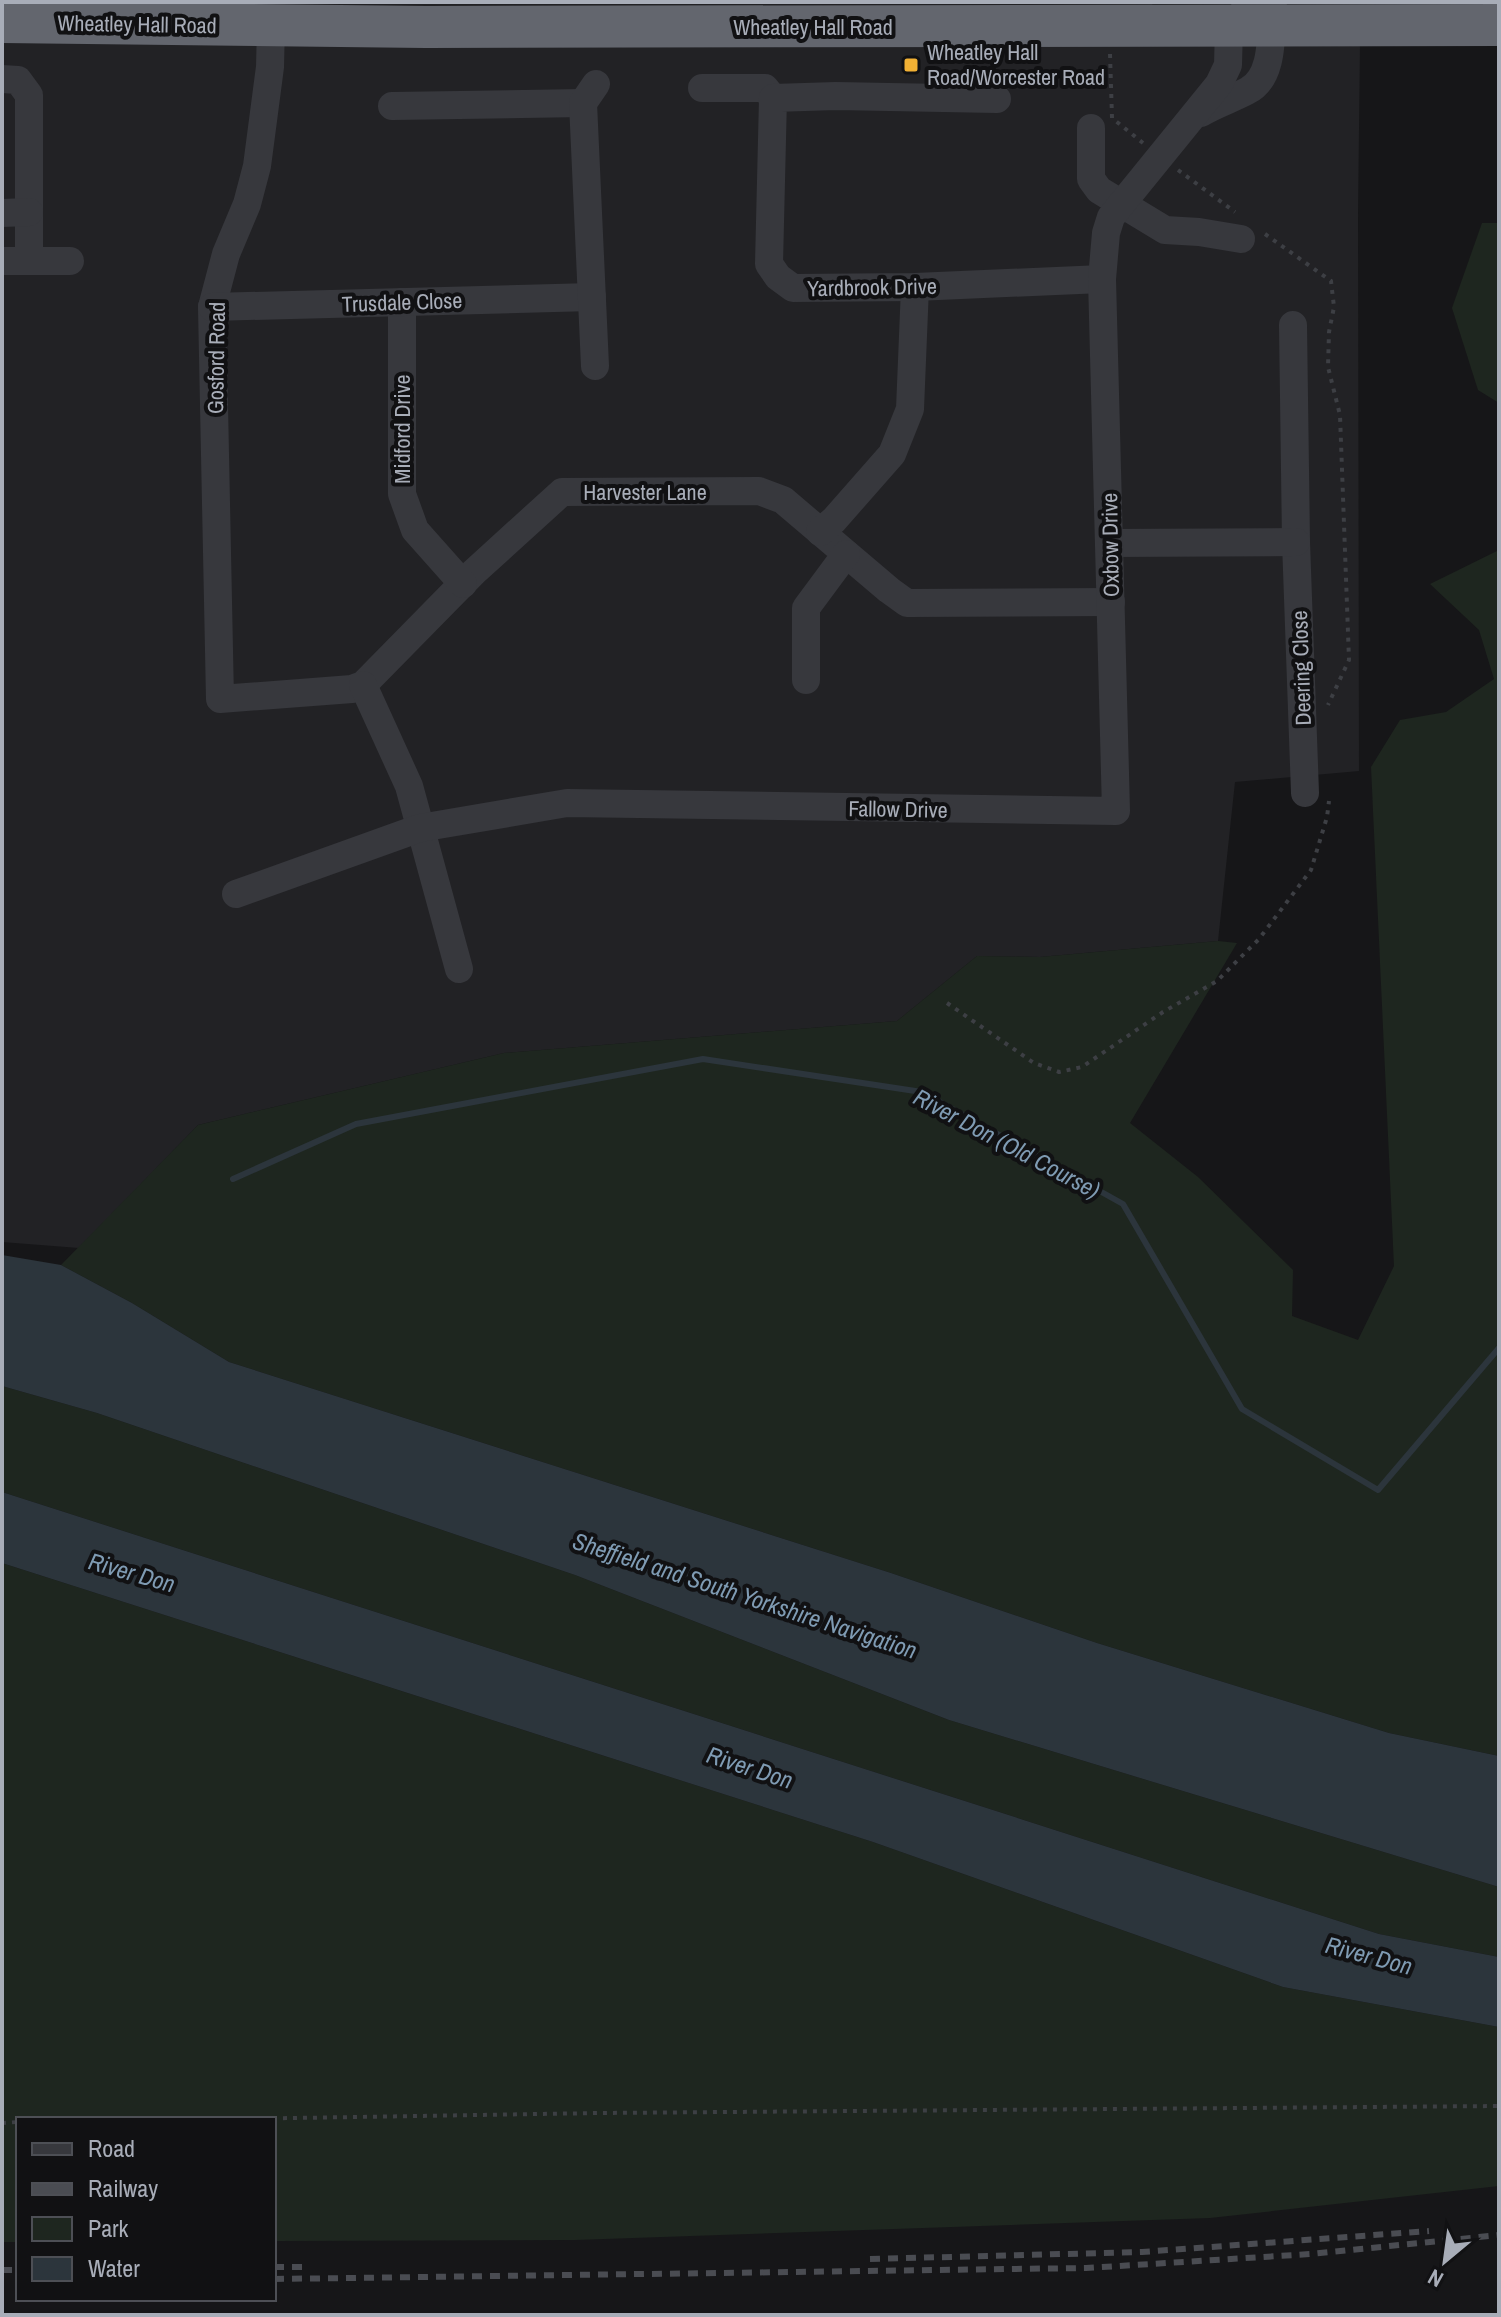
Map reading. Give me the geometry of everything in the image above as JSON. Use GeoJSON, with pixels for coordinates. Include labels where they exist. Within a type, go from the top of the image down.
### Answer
{"type":"FeatureCollection","features":[{"type":"Feature","properties":{"kind":"highway","name":"Wheatley Hall Road"},"geometry":{"type":"LineString","coordinates":[[211,2],[282,18]]}},
{"type":"Feature","properties":{"kind":"highway","name":"Wheatley Hall Road"},"geometry":{"type":"LineString","coordinates":[[2,22],[1256,14],[1499,25]]}},
{"type":"Feature","properties":{"kind":"street"},"geometry":{"type":"LineString","coordinates":[[1190,119],[1225,99],[1250,90],[1258,82],[1268,60],[1256,14]]}},
{"type":"Feature","properties":{"kind":"street","name":"Oxbow Drive"},"geometry":{"type":"LineString","coordinates":[[1116,811],[1102,279],[1106,233],[1119,204],[1226,71],[1256,14]]}},
{"type":"Feature","properties":{"kind":"street","name":"Gosford Road"},"geometry":{"type":"LineString","coordinates":[[282,18],[270,67],[257,166],[247,204],[226,254],[212,307],[220,699],[352,689],[363,685]]}},
{"type":"Feature","properties":{"kind":"street"},"geometry":{"type":"LineString","coordinates":[[2,79],[18,80],[29,95],[30,146],[16,177],[16,261],[70,261]]}},
{"type":"Feature","properties":{"kind":"street"},"geometry":{"type":"LineString","coordinates":[[702,88],[765,88],[773,98],[997,99]]}},
{"type":"Feature","properties":{"kind":"street"},"geometry":{"type":"LineString","coordinates":[[392,106],[589,93],[595,366]]}},
{"type":"Feature","properties":{"kind":"street","name":"Yardbrook Drive"},"geometry":{"type":"LineString","coordinates":[[773,98],[769,264],[778,277],[793,288],[915,287],[1102,279]]}},
{"type":"Feature","properties":{"kind":"street"},"geometry":{"type":"LineString","coordinates":[[1091,128],[1091,179],[1099,190],[1119,204],[1165,230],[1199,232],[1247,228]]}},
{"type":"Feature","properties":{"kind":"street"},"geometry":{"type":"LineString","coordinates":[[820,532],[892,454],[910,409],[915,287]]}},
{"type":"Feature","properties":{"kind":"street","name":"Trusdale Close"},"geometry":{"type":"LineString","coordinates":[[212,307],[592,297]]}},
{"type":"Feature","properties":{"kind":"street","name":"Midford Drive"},"geometry":{"type":"LineString","coordinates":[[402,302],[402,494],[415,530],[463,584]]}},
{"type":"Feature","properties":{"kind":"street","name":"Deering Close"},"geometry":{"type":"LineString","coordinates":[[1293,325],[1296,542],[1318,791]]}},
{"type":"Feature","properties":{"kind":"street","name":"Harvester Lane"},"geometry":{"type":"LineString","coordinates":[[363,685],[463,584],[562,492],[759,491],[783,500],[907,603],[1111,602]]}},
{"type":"Feature","properties":{"kind":"street"},"geometry":{"type":"LineString","coordinates":[[1110,543],[1296,542]]}},
{"type":"Feature","properties":{"kind":"street"},"geometry":{"type":"LineString","coordinates":[[806,680],[806,608],[846,554]]}},
{"type":"Feature","properties":{"kind":"street"},"geometry":{"type":"LineString","coordinates":[[363,685],[409,786],[459,969]]}},
{"type":"Feature","properties":{"kind":"street","name":"Fallow Drive"},"geometry":{"type":"LineString","coordinates":[[236,894],[420,828],[567,803],[1116,811]]}},
{"type":"Feature","properties":{"kind":"path"},"geometry":{"type":"LineString","coordinates":[[1109,44],[1112,118],[1151,150]]}},
{"type":"Feature","properties":{"kind":"path"},"geometry":{"type":"LineString","coordinates":[[1169,164],[1247,228],[1331,281],[1334,307],[1329,332],[1328,367],[1340,415],[1349,660],[1328,702],[1329,717]]}},
{"type":"Feature","properties":{"kind":"path"},"geometry":{"type":"LineString","coordinates":[[947,1003],[1034,1063],[1059,1072],[1082,1067],[1163,1012],[1217,981],[1259,939],[1311,870],[1327,817],[1318,791]]}},
{"type":"Feature","properties":{"kind":"path"},"geometry":{"type":"LineString","coordinates":[[276,2118],[615,2112],[1499,2106]]}},
{"type":"Feature","properties":{"kind":"shaded area"},"geometry":{"type":"Polygon","coordinates":[[[2,2],[1152,2],[1155,27],[1360,44],[1359,771],[1235,782],[1218,941],[1040,957],[977,956],[897,1021],[504,1053],[198,1125],[79,1248],[2,1242],[2,2]]]}},
{"type":"Feature","properties":{"kind":"green space"},"geometry":{"type":"Polygon","coordinates":[[[1482,223],[1499,223],[1499,403],[1478,390],[1452,308],[1482,223]]]}},
{"type":"Feature","properties":{"kind":"green space"},"geometry":{"type":"Polygon","coordinates":[[[1499,550],[1499,1756],[1389,1733],[1097,1643],[891,1573],[229,1362],[132,1303],[61,1265],[198,1125],[504,1053],[897,1021],[977,956],[1040,957],[1218,941],[1237,943],[1130,1123],[1198,1177],[1293,1270],[1292,1316],[1358,1340],[1394,1266],[1371,767],[1400,720],[1446,712],[1494,679],[1479,630],[1430,584],[1499,550]]]}},
{"type":"Feature","properties":{"kind":"green space"},"geometry":{"type":"Polygon","coordinates":[[[2,1386],[97,1413],[575,1575],[949,1720],[1499,1887],[1499,1957],[1379,1934],[2,1492],[2,1386]]]}},
{"type":"Feature","properties":{"kind":"green space"},"geometry":{"type":"Polygon","coordinates":[[[2,1563],[873,1842],[1283,1987],[1499,2027],[1499,2186],[1210,2218],[575,2240],[276,2241],[276,2117],[16,2117],[16,2242],[2,2242],[2,1563]]]}},
{"type":"Feature","properties":{"kind":"water","name":"Sheffield and South Yorkshire Navigation"},"geometry":{"type":"Polygon","coordinates":[[[2,1255],[61,1265],[132,1303],[229,1362],[891,1573],[1097,1643],[1389,1733],[1499,1756],[1499,1887],[949,1720],[575,1575],[97,1413],[2,1386],[2,1255]]]}},
{"type":"Feature","properties":{"kind":"water","name":"River Don"},"geometry":{"type":"Polygon","coordinates":[[[2,1492],[1379,1934],[1499,1957],[1499,2027],[1283,1987],[873,1842],[2,1563],[2,1492]]]}},
{"type":"Feature","properties":{"kind":"waterway","name":"River Don (Old Course)"},"geometry":{"type":"LineString","coordinates":[[233,1179],[356,1124],[703,1059],[922,1092],[1123,1204],[1242,1409],[1378,1490],[1499,1348]]}},
{"type":"Feature","properties":{"kind":"railway"},"geometry":{"type":"LineString","coordinates":[[870,2259],[1142,2252],[1429,2231]]}},
{"type":"Feature","properties":{"kind":"railway"},"geometry":{"type":"LineString","coordinates":[[276,2279],[1086,2268],[1311,2254],[1499,2235]]}},
{"type":"Feature","properties":{"kind":"railway"},"geometry":{"type":"LineString","coordinates":[[276,2267],[310,2267]]}},
{"type":"Feature","properties":{"kind":"railway"},"geometry":{"type":"LineString","coordinates":[[2,2270],[16,2270]]}},
{"type":"Feature","properties":{"kind":"place","name":"Wheatley Hall Road/Worcester Road"},"geometry":{"type":"Point","coordinates":[911,65]}}]}
